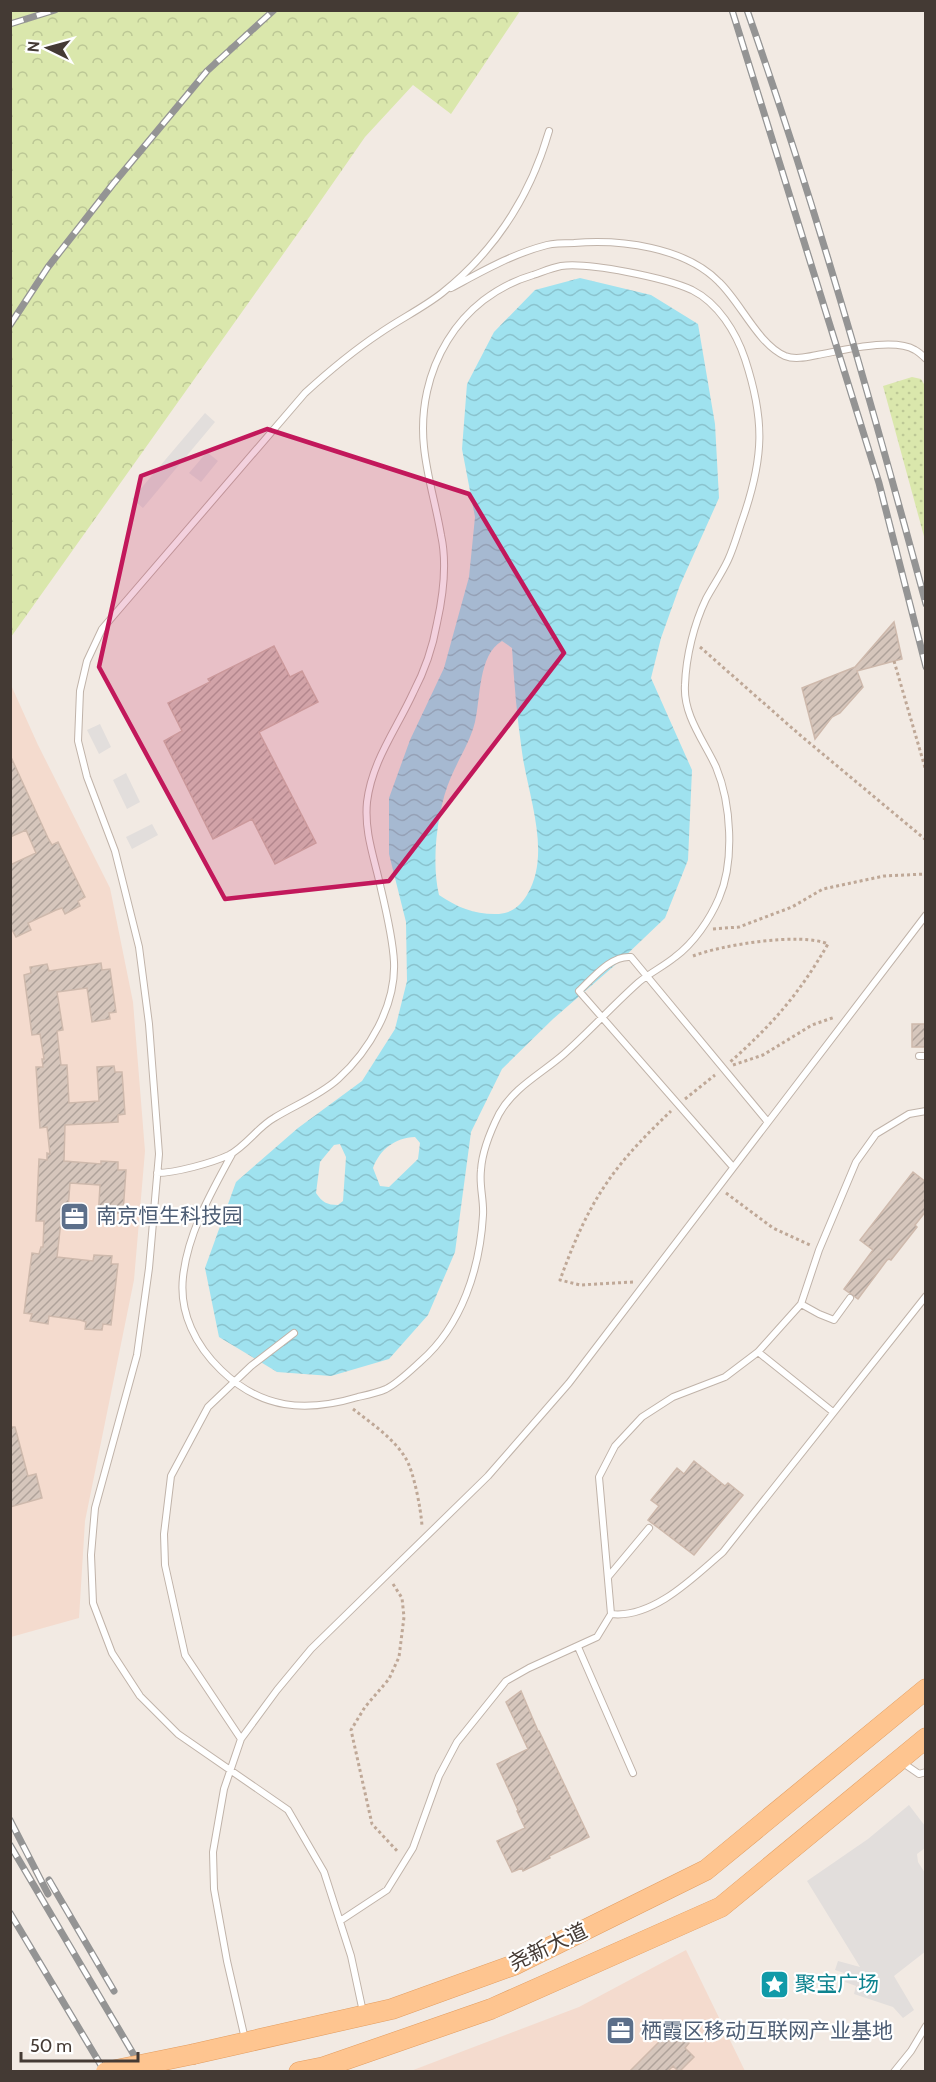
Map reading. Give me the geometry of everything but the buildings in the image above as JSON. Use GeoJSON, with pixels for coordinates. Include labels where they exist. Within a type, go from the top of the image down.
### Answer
{"type":"FeatureCollection","features":[{"type":"Feature","properties":{"kind":"main road","name":"尧新大道"},"geometry":{"type":"LineString","coordinates":[[106,2072],[392,2009],[514,1965],[706,1870],[926,1689]]}},
{"type":"Feature","properties":{"kind":"main road","name":"尧新大道"},"geometry":{"type":"LineString","coordinates":[[299,2072],[324,2067],[491,2009],[721,1907],[926,1738]]}},
{"type":"Feature","properties":{"kind":"lane"},"geometry":{"type":"LineString","coordinates":[[441,293],[473,265],[502,233],[525,196],[540,164],[549,131]]}},
{"type":"Feature","properties":{"kind":"lane"},"geometry":{"type":"LineString","coordinates":[[364,2016],[351,1956],[324,1872],[288,1810],[178,1734],[140,1696],[112,1653],[93,1603],[91,1555],[95,1508],[137,1355],[149,1268],[159,1154],[149,1023],[139,947],[115,851],[87,777],[78,741],[80,691],[87,661],[102,629],[305,393],[341,360],[441,293],[510,257],[549,244],[592,241],[632,243],[674,255],[703,269],[719,281],[770,347],[787,357],[800,358],[873,345],[895,345],[915,350],[926,359]]}},
{"type":"Feature","properties":{"kind":"lane"},"geometry":{"type":"LineString","coordinates":[[564,265],[588,266],[645,276],[695,291],[717,309],[738,339],[754,392],[760,430],[759,463],[750,498],[730,556],[703,605],[692,640],[684,691],[688,712],[720,776],[729,833],[729,855],[722,892],[703,926],[680,954],[647,975],[560,1057],[508,1100],[494,1122],[480,1168],[484,1208],[477,1264],[452,1324],[429,1354],[388,1388],[344,1402],[291,1407],[266,1401],[234,1383],[203,1353],[188,1320],[182,1282],[195,1226],[231,1154],[268,1121],[302,1104],[338,1078],[374,1037],[381,1024],[391,993],[395,965],[381,890],[367,833],[366,810],[371,779],[384,746],[415,690],[438,622],[444,557],[424,447],[422,409],[438,354],[456,325],[486,297],[518,279],[564,265]]}},
{"type":"Feature","properties":{"kind":"lane"},"geometry":{"type":"LineString","coordinates":[[246,2042],[227,1961],[214,1888],[213,1852],[220,1808],[241,1739],[311,1649],[488,1476],[561,1391],[926,915]]}},
{"type":"Feature","properties":{"kind":"lane"},"geometry":{"type":"LineString","coordinates":[[733,1167],[579,991],[611,963],[625,956],[631,957],[767,1121]]}},
{"type":"Feature","properties":{"kind":"lane"},"geometry":{"type":"LineString","coordinates":[[340,1921],[387,1890],[413,1848],[439,1776],[457,1742],[506,1682],[529,1668],[597,1637],[611,1614],[599,1477],[615,1446],[642,1417],[673,1397],[724,1377],[758,1352],[801,1304],[819,1250],[856,1162],[876,1134],[909,1114],[926,1111]]}},
{"type":"Feature","properties":{"kind":"lane"},"geometry":{"type":"LineString","coordinates":[[157,1173],[171,1173],[231,1154]]}},
{"type":"Feature","properties":{"kind":"lane"},"geometry":{"type":"LineString","coordinates":[[611,1614],[623,1615],[653,1607],[723,1552],[926,1296]]}},
{"type":"Feature","properties":{"kind":"lane"},"geometry":{"type":"LineString","coordinates":[[801,1304],[834,1320],[850,1298]]}},
{"type":"Feature","properties":{"kind":"lane"},"geometry":{"type":"LineString","coordinates":[[241,1739],[185,1655],[165,1565],[164,1534],[171,1476],[208,1407],[294,1333]]}},
{"type":"Feature","properties":{"kind":"lane"},"geometry":{"type":"LineString","coordinates":[[758,1352],[833,1412]]}},
{"type":"Feature","properties":{"kind":"lane"},"geometry":{"type":"LineString","coordinates":[[608,1577],[649,1528]]}},
{"type":"Feature","properties":{"kind":"lane"},"geometry":{"type":"LineString","coordinates":[[578,1647],[633,1773]]}},
{"type":"Feature","properties":{"kind":"lane"},"geometry":{"type":"LineString","coordinates":[[898,1760],[919,1774],[926,1772]]}},
{"type":"Feature","properties":{"kind":"lane"},"geometry":{"type":"LineString","coordinates":[[894,2072],[911,2051],[926,2026]]}},
{"type":"Feature","properties":{"kind":"path"},"geometry":{"type":"LineString","coordinates":[[692,640],[800,735],[926,840]]}},
{"type":"Feature","properties":{"kind":"path"},"geometry":{"type":"LineString","coordinates":[[894,662],[926,771]]}},
{"type":"Feature","properties":{"kind":"path"},"geometry":{"type":"LineString","coordinates":[[703,926],[708,929],[738,927],[792,907],[823,889],[884,876],[926,874]]}},
{"type":"Feature","properties":{"kind":"path"},"geometry":{"type":"LineString","coordinates":[[647,1281],[580,1285],[560,1280],[572,1245],[606,1184],[647,1135],[678,1104],[764,1032],[792,1000],[828,944],[818,939],[777,940],[739,945],[687,959]]}},
{"type":"Feature","properties":{"kind":"path"},"geometry":{"type":"LineString","coordinates":[[723,1068],[763,1055],[812,1025],[854,1010]]}},
{"type":"Feature","properties":{"kind":"path"},"geometry":{"type":"LineString","coordinates":[[718,1187],[773,1228],[819,1250]]}},
{"type":"Feature","properties":{"kind":"path"},"geometry":{"type":"LineString","coordinates":[[344,1402],[383,1432],[406,1458],[420,1506],[423,1540]]}},
{"type":"Feature","properties":{"kind":"path"},"geometry":{"type":"LineString","coordinates":[[388,1574],[402,1598],[404,1617],[399,1657],[389,1679],[365,1707],[351,1730],[372,1824],[406,1860]]}},
{"type":"Feature","properties":{"kind":"highlighted area"},"geometry":{"type":"Polygon","coordinates":[[[267,429],[469,494],[564,653],[389,881],[225,899],[99,667],[141,476],[267,429]]]}},
{"type":"Feature","properties":{"kind":"shaded area"},"geometry":{"type":"Polygon","coordinates":[[[205,413],[215,422],[143,508],[132,499],[205,413]]]}},
{"type":"Feature","properties":{"kind":"shaded area"},"geometry":{"type":"Polygon","coordinates":[[[207,452],[218,461],[201,482],[189,473],[207,452]]]}},
{"type":"Feature","properties":{"kind":"shaded area","name":"南京恒生科技园"},"geometry":{"type":"Polygon","coordinates":[[[11,685],[38,745],[110,888],[133,1002],[145,1151],[134,1280],[85,1521],[79,1618],[11,1637],[11,685]]]}},
{"type":"Feature","properties":{"kind":"shaded area"},"geometry":{"type":"Polygon","coordinates":[[[100,724],[111,747],[99,754],[87,730],[100,724]]]}},
{"type":"Feature","properties":{"kind":"shaded area"},"geometry":{"type":"Polygon","coordinates":[[[126,773],[140,802],[127,809],[113,780],[126,773]]]}},
{"type":"Feature","properties":{"kind":"shaded area"},"geometry":{"type":"Polygon","coordinates":[[[152,824],[158,835],[132,849],[126,837],[152,824]]]}},
{"type":"Feature","properties":{"kind":"shaded area"},"geometry":{"type":"Polygon","coordinates":[[[909,1805],[925,1826],[925,1848],[917,1854],[918,1862],[925,1873],[926,1951],[894,1976],[914,2010],[903,2018],[893,2007],[854,1994],[856,1986],[845,1982],[847,1974],[835,1970],[838,1961],[860,1967],[807,1881],[868,1839],[909,1805]]]}},
{"type":"Feature","properties":{"kind":"shaded area","name":"栖霞区移动互联网产业基地"},"geometry":{"type":"Polygon","coordinates":[[[686,1950],[745,2071],[408,2072],[579,2007],[686,1950]]]}},
{"type":"Feature","properties":{"kind":"green space"},"geometry":{"type":"Polygon","coordinates":[[[11,10],[520,11],[451,114],[413,85],[365,137],[11,637],[11,10]]]}},
{"type":"Feature","properties":{"kind":"green space"},"geometry":{"type":"Polygon","coordinates":[[[912,377],[921,379],[925,386],[925,540],[883,386],[912,377]]]}},
{"type":"Feature","properties":{"kind":"water"},"geometry":{"type":"Polygon","coordinates":[[[580,278],[651,295],[698,324],[715,424],[719,498],[680,585],[661,638],[651,678],[692,770],[688,860],[665,918],[553,1019],[502,1069],[471,1132],[455,1252],[428,1315],[389,1359],[331,1376],[277,1372],[219,1337],[205,1268],[236,1182],[298,1128],[362,1081],[395,1029],[407,981],[406,922],[389,854],[389,798],[410,740],[444,668],[469,577],[475,517],[462,449],[467,384],[494,332],[535,290],[580,278]],[[502,641],[494,647],[484,666],[473,729],[451,777],[442,804],[436,852],[439,895],[468,910],[491,914],[508,912],[522,902],[534,879],[538,862],[536,825],[522,752],[512,648],[502,641]],[[415,1137],[389,1146],[376,1161],[373,1168],[380,1186],[389,1187],[418,1159],[420,1143],[415,1137]],[[340,1144],[334,1145],[320,1162],[316,1193],[325,1202],[338,1205],[343,1201],[346,1157],[340,1144]]]}},
{"type":"Feature","properties":{"kind":"railway"},"geometry":{"type":"LineString","coordinates":[[10,24],[55,10]]}},
{"type":"Feature","properties":{"kind":"railway"},"geometry":{"type":"LineString","coordinates":[[10,325],[48,267],[113,184],[207,71],[274,10]]}},
{"type":"Feature","properties":{"kind":"railway"},"geometry":{"type":"LineString","coordinates":[[732,10],[879,483],[926,667]]}},
{"type":"Feature","properties":{"kind":"railway"},"geometry":{"type":"LineString","coordinates":[[747,10],[842,306],[926,604]]}},
{"type":"Feature","properties":{"kind":"railway"},"geometry":{"type":"LineString","coordinates":[[10,1820],[48,1894]]}},
{"type":"Feature","properties":{"kind":"railway"},"geometry":{"type":"LineString","coordinates":[[10,1845],[144,2072]]}},
{"type":"Feature","properties":{"kind":"railway"},"geometry":{"type":"LineString","coordinates":[[49,1880],[114,1991]]}},
{"type":"Feature","properties":{"kind":"railway"},"geometry":{"type":"LineString","coordinates":[[10,1913],[105,2072]]}},
{"type":"Feature","properties":{"kind":"place","name":"南京恒生科技园"},"geometry":{"type":"Point","coordinates":[75,1216]}},
{"type":"Feature","properties":{"kind":"place","name":"聚宝广场"},"geometry":{"type":"Point","coordinates":[774,1984]}},
{"type":"Feature","properties":{"kind":"place","name":"栖霞区移动互联网产业基地"},"geometry":{"type":"Point","coordinates":[620,2031]}}]}
